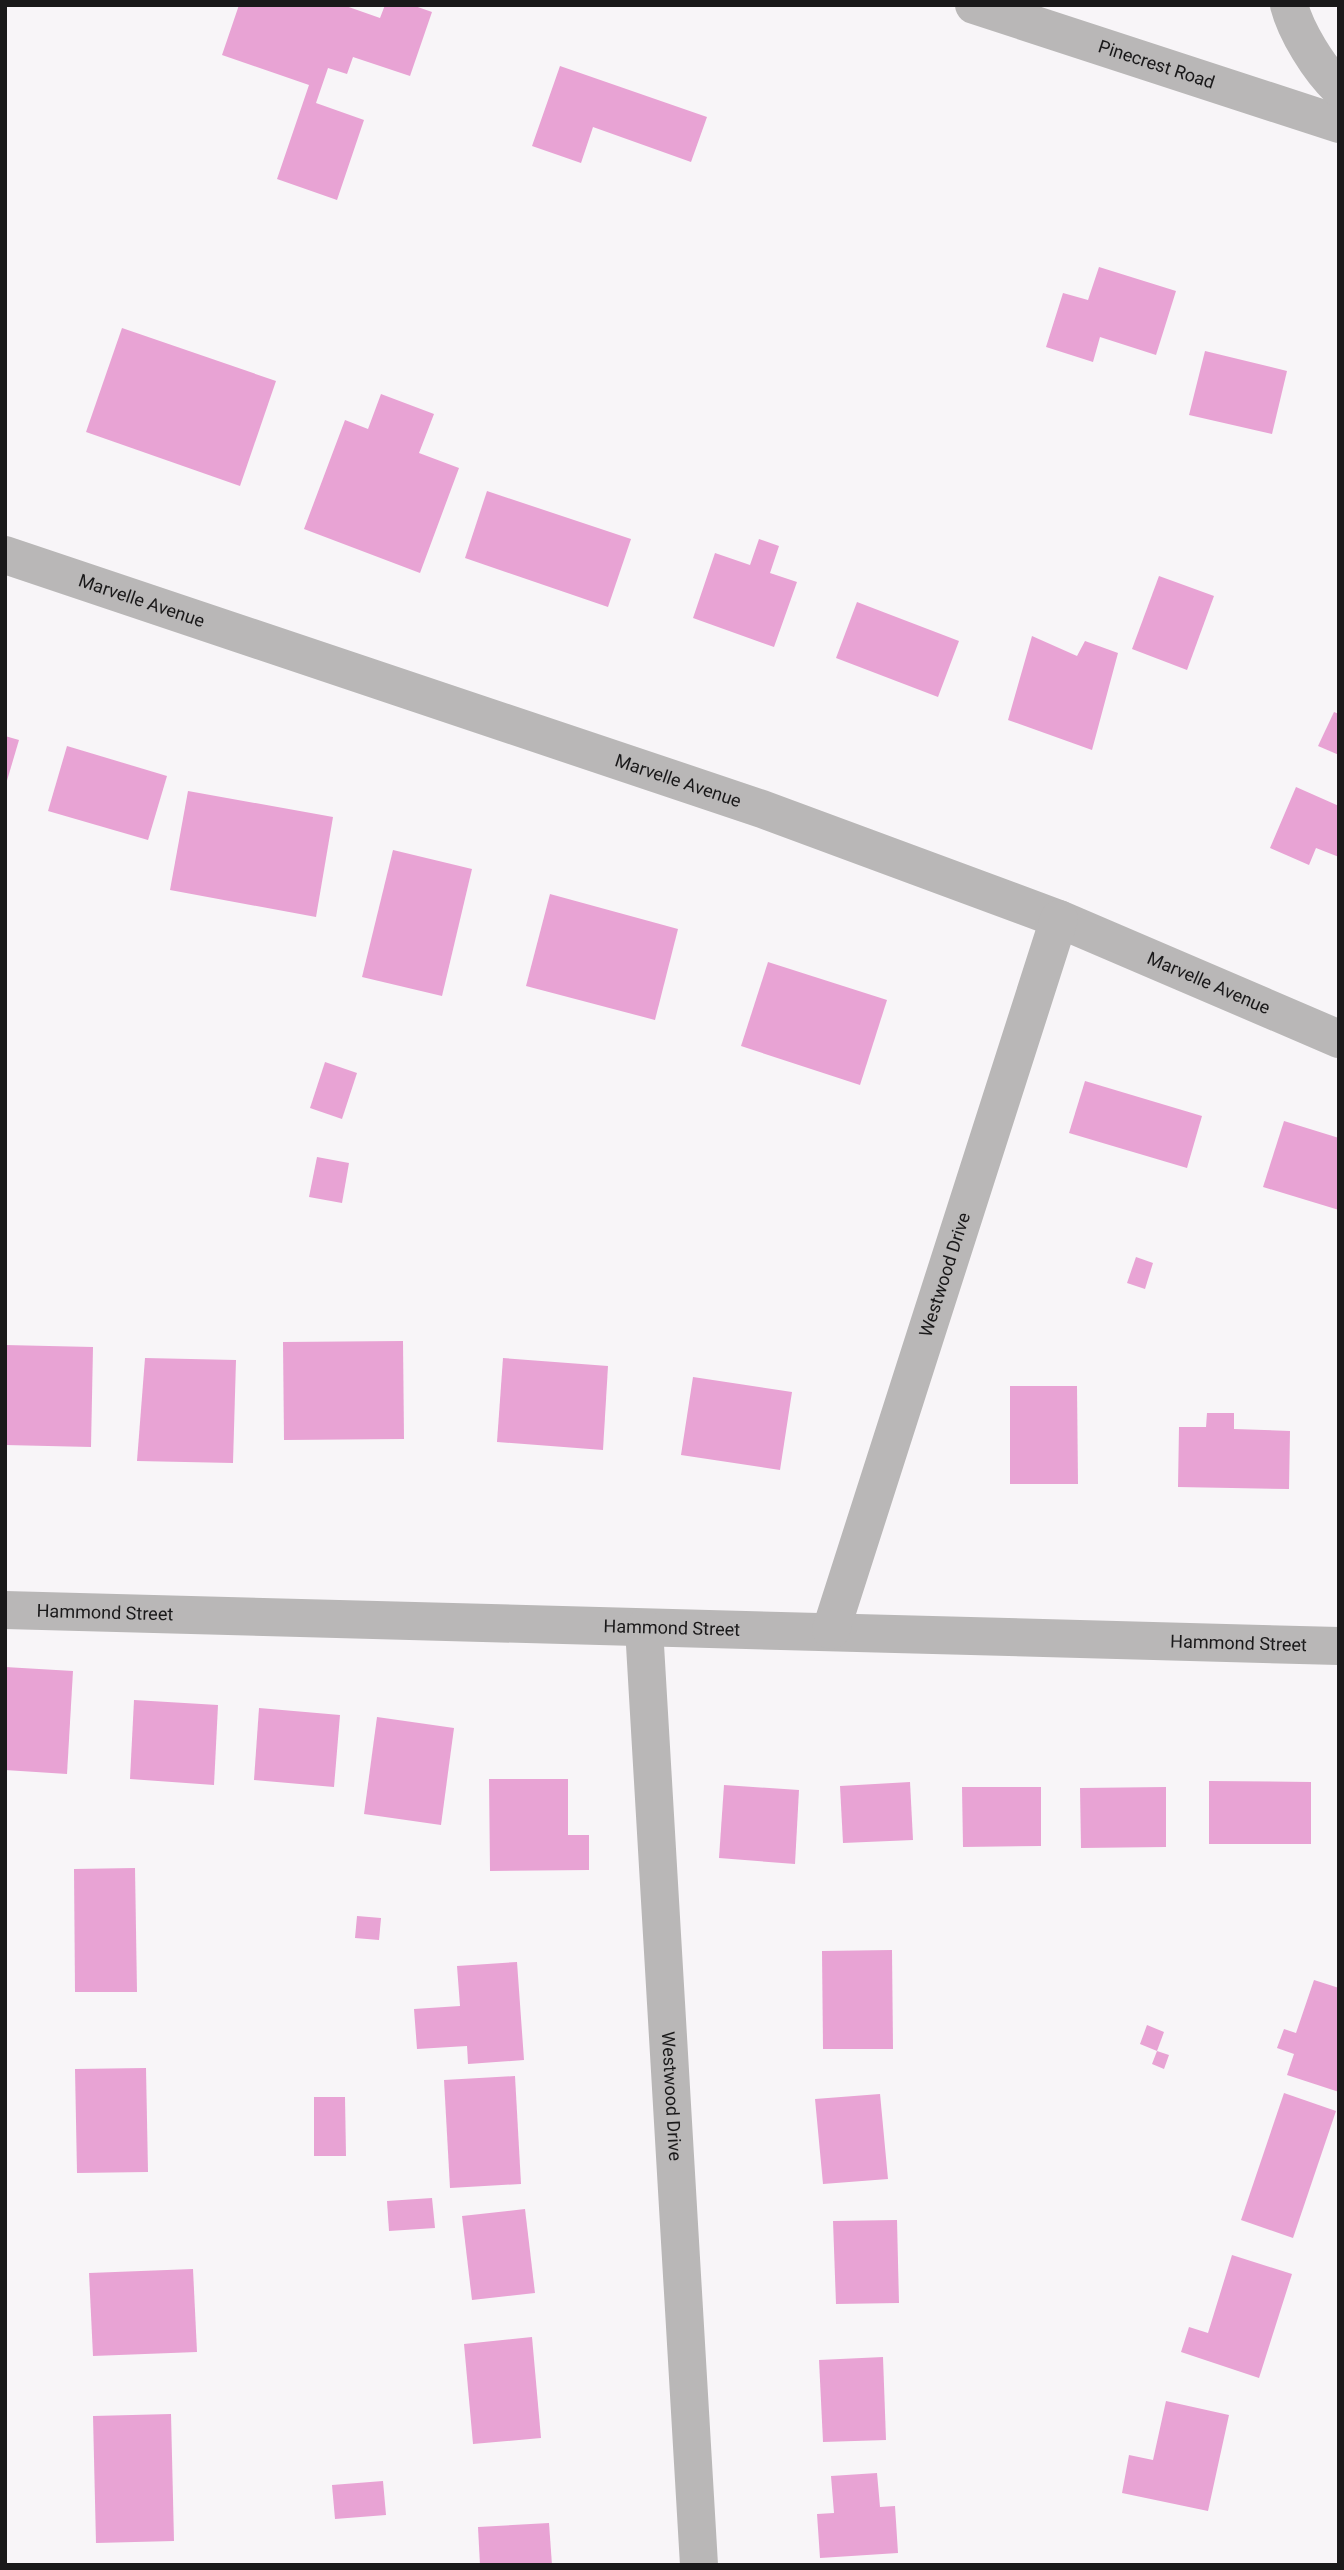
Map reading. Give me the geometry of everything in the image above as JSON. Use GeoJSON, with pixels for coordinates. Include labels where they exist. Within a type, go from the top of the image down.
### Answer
{"type":"FeatureCollection","features":[{"type":"Feature","properties":{"kind":"street","name":"Pinecrest Road"},"geometry":{"type":"LineString","coordinates":[[974,5],[1339,124]]}},
{"type":"Feature","properties":{"kind":"street"},"geometry":{"type":"LineString","coordinates":[[1289,5],[1293,19],[1327,76],[1339,88]]}},
{"type":"Feature","properties":{"kind":"street","name":"Marvelle Avenue"},"geometry":{"type":"LineString","coordinates":[[5,555],[748,804],[1059,919],[1339,1039]]}},
{"type":"Feature","properties":{"kind":"street","name":"Westwood Drive"},"geometry":{"type":"LineString","coordinates":[[831,1630],[1059,919]]}},
{"type":"Feature","properties":{"kind":"street","name":"Hammond Street"},"geometry":{"type":"LineString","coordinates":[[5,1610],[644,1628],[831,1630],[1339,1646]]}},
{"type":"Feature","properties":{"kind":"street","name":"Westwood Drive"},"geometry":{"type":"LineString","coordinates":[[644,1628],[699,2565]]}},
{"type":"Feature","properties":{"kind":"building"},"geometry":{"type":"Polygon","coordinates":[[[239,5],[343,5],[380,18],[385,5],[412,5],[432,12],[410,76],[353,57],[347,74],[328,68],[316,103],[364,120],[337,200],[277,179],[309,85],[222,55],[239,5]]]}},
{"type":"Feature","properties":{"kind":"building"},"geometry":{"type":"Polygon","coordinates":[[[560,66],[707,117],[691,162],[593,127],[581,163],[532,146],[560,66]]]}},
{"type":"Feature","properties":{"kind":"building"},"geometry":{"type":"Polygon","coordinates":[[[1099,267],[1176,291],[1156,355],[1100,337],[1093,362],[1046,347],[1063,293],[1088,300],[1099,267]]]}},
{"type":"Feature","properties":{"kind":"building"},"geometry":{"type":"Polygon","coordinates":[[[122,328],[276,381],[240,486],[86,432],[122,328]]]}},
{"type":"Feature","properties":{"kind":"building"},"geometry":{"type":"Polygon","coordinates":[[[1205,351],[1287,371],[1272,434],[1189,415],[1205,351]]]}},
{"type":"Feature","properties":{"kind":"building"},"geometry":{"type":"Polygon","coordinates":[[[381,394],[434,414],[419,453],[459,468],[420,573],[304,529],[345,420],[368,429],[381,394]]]}},
{"type":"Feature","properties":{"kind":"building"},"geometry":{"type":"Polygon","coordinates":[[[487,491],[631,539],[608,607],[465,558],[487,491]]]}},
{"type":"Feature","properties":{"kind":"building"},"geometry":{"type":"Polygon","coordinates":[[[759,539],[779,546],[770,573],[797,582],[774,647],[693,618],[715,553],[750,565],[759,539]]]}},
{"type":"Feature","properties":{"kind":"building"},"geometry":{"type":"Polygon","coordinates":[[[1159,576],[1214,596],[1187,670],[1132,649],[1159,576]]]}},
{"type":"Feature","properties":{"kind":"building"},"geometry":{"type":"Polygon","coordinates":[[[857,602],[959,641],[938,697],[836,658],[857,602]]]}},
{"type":"Feature","properties":{"kind":"building"},"geometry":{"type":"Polygon","coordinates":[[[1032,636],[1077,656],[1085,641],[1118,653],[1092,750],[1008,720],[1032,636]]]}},
{"type":"Feature","properties":{"kind":"building"},"geometry":{"type":"Polygon","coordinates":[[[1334,712],[1339,714],[1339,755],[1318,746],[1334,712]]]}},
{"type":"Feature","properties":{"kind":"building"},"geometry":{"type":"Polygon","coordinates":[[[5,736],[19,740],[6,784],[5,784],[5,736]]]}},
{"type":"Feature","properties":{"kind":"building"},"geometry":{"type":"Polygon","coordinates":[[[67,746],[167,776],[148,840],[48,811],[67,746]]]}},
{"type":"Feature","properties":{"kind":"building"},"geometry":{"type":"Polygon","coordinates":[[[1296,787],[1339,806],[1339,857],[1316,848],[1309,865],[1270,848],[1296,787]]]}},
{"type":"Feature","properties":{"kind":"building"},"geometry":{"type":"Polygon","coordinates":[[[188,791],[333,817],[316,917],[170,890],[188,791]]]}},
{"type":"Feature","properties":{"kind":"building"},"geometry":{"type":"Polygon","coordinates":[[[393,850],[472,869],[442,996],[362,977],[393,850]]]}},
{"type":"Feature","properties":{"kind":"building"},"geometry":{"type":"Polygon","coordinates":[[[550,894],[678,929],[655,1020],[526,986],[550,894]]]}},
{"type":"Feature","properties":{"kind":"building"},"geometry":{"type":"Polygon","coordinates":[[[768,962],[887,1000],[860,1085],[741,1046],[768,962]]]}},
{"type":"Feature","properties":{"kind":"building"},"geometry":{"type":"Polygon","coordinates":[[[325,1062],[357,1073],[342,1119],[310,1108],[325,1062]]]}},
{"type":"Feature","properties":{"kind":"building"},"geometry":{"type":"Polygon","coordinates":[[[1085,1081],[1202,1116],[1187,1168],[1069,1133],[1085,1081]]]}},
{"type":"Feature","properties":{"kind":"building"},"geometry":{"type":"Polygon","coordinates":[[[1284,1121],[1339,1138],[1339,1210],[1263,1187],[1284,1121]]]}},
{"type":"Feature","properties":{"kind":"building"},"geometry":{"type":"Polygon","coordinates":[[[317,1157],[349,1163],[342,1203],[309,1197],[317,1157]]]}},
{"type":"Feature","properties":{"kind":"building"},"geometry":{"type":"Polygon","coordinates":[[[1136,1257],[1153,1263],[1145,1289],[1127,1283],[1136,1257]]]}},
{"type":"Feature","properties":{"kind":"building"},"geometry":{"type":"Polygon","coordinates":[[[403,1341],[404,1439],[284,1440],[283,1342],[403,1341]]]}},
{"type":"Feature","properties":{"kind":"building"},"geometry":{"type":"Polygon","coordinates":[[[5,1345],[93,1347],[91,1447],[5,1445],[5,1345]]]}},
{"type":"Feature","properties":{"kind":"building"},"geometry":{"type":"Polygon","coordinates":[[[145,1358],[236,1360],[233,1463],[137,1461],[145,1358]]]}},
{"type":"Feature","properties":{"kind":"building"},"geometry":{"type":"Polygon","coordinates":[[[503,1358],[608,1366],[603,1450],[497,1442],[503,1358]]]}},
{"type":"Feature","properties":{"kind":"building"},"geometry":{"type":"Polygon","coordinates":[[[693,1377],[792,1392],[780,1470],[681,1455],[693,1377]]]}},
{"type":"Feature","properties":{"kind":"building"},"geometry":{"type":"Polygon","coordinates":[[[1010,1386],[1077,1386],[1078,1484],[1010,1484],[1010,1386]]]}},
{"type":"Feature","properties":{"kind":"building"},"geometry":{"type":"Polygon","coordinates":[[[1207,1413],[1234,1413],[1234,1429],[1290,1431],[1289,1489],[1178,1487],[1179,1427],[1206,1427],[1207,1413]]]}},
{"type":"Feature","properties":{"kind":"building"},"geometry":{"type":"Polygon","coordinates":[[[5,1667],[73,1671],[67,1774],[5,1770],[5,1667]]]}},
{"type":"Feature","properties":{"kind":"building"},"geometry":{"type":"Polygon","coordinates":[[[134,1700],[218,1705],[214,1785],[130,1779],[134,1700]]]}},
{"type":"Feature","properties":{"kind":"building"},"geometry":{"type":"Polygon","coordinates":[[[259,1708],[340,1715],[334,1787],[254,1780],[259,1708]]]}},
{"type":"Feature","properties":{"kind":"building"},"geometry":{"type":"Polygon","coordinates":[[[377,1717],[454,1728],[441,1825],[364,1814],[377,1717]]]}},
{"type":"Feature","properties":{"kind":"building"},"geometry":{"type":"Polygon","coordinates":[[[489,1779],[568,1779],[568,1835],[589,1835],[589,1870],[490,1871],[489,1779]]]}},
{"type":"Feature","properties":{"kind":"building"},"geometry":{"type":"Polygon","coordinates":[[[1209,1781],[1311,1782],[1311,1844],[1209,1844],[1209,1781]]]}},
{"type":"Feature","properties":{"kind":"building"},"geometry":{"type":"Polygon","coordinates":[[[910,1782],[913,1840],[843,1843],[840,1786],[910,1782]]]}},
{"type":"Feature","properties":{"kind":"building"},"geometry":{"type":"Polygon","coordinates":[[[724,1785],[799,1790],[795,1864],[719,1858],[724,1785]]]}},
{"type":"Feature","properties":{"kind":"building"},"geometry":{"type":"Polygon","coordinates":[[[962,1787],[1041,1787],[1041,1846],[963,1847],[962,1787]]]}},
{"type":"Feature","properties":{"kind":"building"},"geometry":{"type":"Polygon","coordinates":[[[1166,1787],[1166,1847],[1081,1848],[1080,1788],[1166,1787]]]}},
{"type":"Feature","properties":{"kind":"building"},"geometry":{"type":"Polygon","coordinates":[[[135,1868],[137,1992],[75,1992],[74,1869],[135,1868]]]}},
{"type":"Feature","properties":{"kind":"building"},"geometry":{"type":"Polygon","coordinates":[[[357,1916],[381,1918],[379,1940],[355,1938],[357,1916]]]}},
{"type":"Feature","properties":{"kind":"building"},"geometry":{"type":"Polygon","coordinates":[[[892,1950],[893,2049],[823,2049],[822,1951],[892,1950]]]}},
{"type":"Feature","properties":{"kind":"building"},"geometry":{"type":"Polygon","coordinates":[[[517,1962],[524,2060],[468,2064],[467,2046],[417,2049],[414,2009],[460,2006],[457,1966],[517,1962]]]}},
{"type":"Feature","properties":{"kind":"building"},"geometry":{"type":"Polygon","coordinates":[[[1314,1980],[1339,1988],[1339,2092],[1287,2075],[1294,2054],[1277,2048],[1284,2029],[1296,2033],[1314,1980]]]}},
{"type":"Feature","properties":{"kind":"building"},"geometry":{"type":"Polygon","coordinates":[[[1147,2025],[1164,2032],[1157,2051],[1140,2044],[1147,2025]]]}},
{"type":"Feature","properties":{"kind":"building"},"geometry":{"type":"Polygon","coordinates":[[[1157,2051],[1169,2055],[1164,2069],[1152,2064],[1157,2051]]]}},
{"type":"Feature","properties":{"kind":"building"},"geometry":{"type":"Polygon","coordinates":[[[146,2068],[148,2172],[77,2173],[75,2069],[146,2068]]]}},
{"type":"Feature","properties":{"kind":"building"},"geometry":{"type":"Polygon","coordinates":[[[515,2076],[521,2184],[450,2188],[444,2080],[515,2076]]]}},
{"type":"Feature","properties":{"kind":"building"},"geometry":{"type":"Polygon","coordinates":[[[1284,2093],[1336,2111],[1293,2238],[1241,2220],[1284,2093]]]}},
{"type":"Feature","properties":{"kind":"building"},"geometry":{"type":"Polygon","coordinates":[[[880,2094],[888,2179],[823,2184],[815,2099],[880,2094]]]}},
{"type":"Feature","properties":{"kind":"building"},"geometry":{"type":"Polygon","coordinates":[[[314,2097],[345,2097],[346,2156],[314,2156],[314,2097]]]}},
{"type":"Feature","properties":{"kind":"building"},"geometry":{"type":"Polygon","coordinates":[[[432,2198],[435,2228],[389,2231],[387,2201],[432,2198]]]}},
{"type":"Feature","properties":{"kind":"building"},"geometry":{"type":"Polygon","coordinates":[[[525,2209],[535,2293],[472,2300],[462,2216],[525,2209]]]}},
{"type":"Feature","properties":{"kind":"building"},"geometry":{"type":"Polygon","coordinates":[[[897,2220],[899,2303],[836,2304],[833,2221],[897,2220]]]}},
{"type":"Feature","properties":{"kind":"building"},"geometry":{"type":"Polygon","coordinates":[[[1232,2255],[1292,2274],[1259,2378],[1181,2352],[1189,2327],[1208,2333],[1232,2255]]]}},
{"type":"Feature","properties":{"kind":"building"},"geometry":{"type":"Polygon","coordinates":[[[193,2269],[197,2352],[93,2356],[89,2273],[193,2269]]]}},
{"type":"Feature","properties":{"kind":"building"},"geometry":{"type":"Polygon","coordinates":[[[532,2337],[541,2438],[473,2444],[464,2344],[532,2337]]]}},
{"type":"Feature","properties":{"kind":"building"},"geometry":{"type":"Polygon","coordinates":[[[883,2357],[886,2440],[823,2442],[819,2360],[883,2357]]]}},
{"type":"Feature","properties":{"kind":"building"},"geometry":{"type":"Polygon","coordinates":[[[1166,2401],[1229,2415],[1208,2511],[1122,2493],[1129,2455],[1153,2460],[1166,2401]]]}},
{"type":"Feature","properties":{"kind":"building"},"geometry":{"type":"Polygon","coordinates":[[[171,2414],[174,2541],[96,2543],[93,2416],[171,2414]]]}},
{"type":"Feature","properties":{"kind":"building"},"geometry":{"type":"Polygon","coordinates":[[[877,2473],[880,2507],[895,2506],[898,2553],[820,2558],[817,2514],[834,2513],[831,2476],[877,2473]]]}},
{"type":"Feature","properties":{"kind":"building"},"geometry":{"type":"Polygon","coordinates":[[[383,2481],[386,2515],[335,2519],[332,2485],[383,2481]]]}},
{"type":"Feature","properties":{"kind":"building"},"geometry":{"type":"Polygon","coordinates":[[[549,2523],[552,2565],[480,2565],[478,2527],[549,2523]]]}}]}
